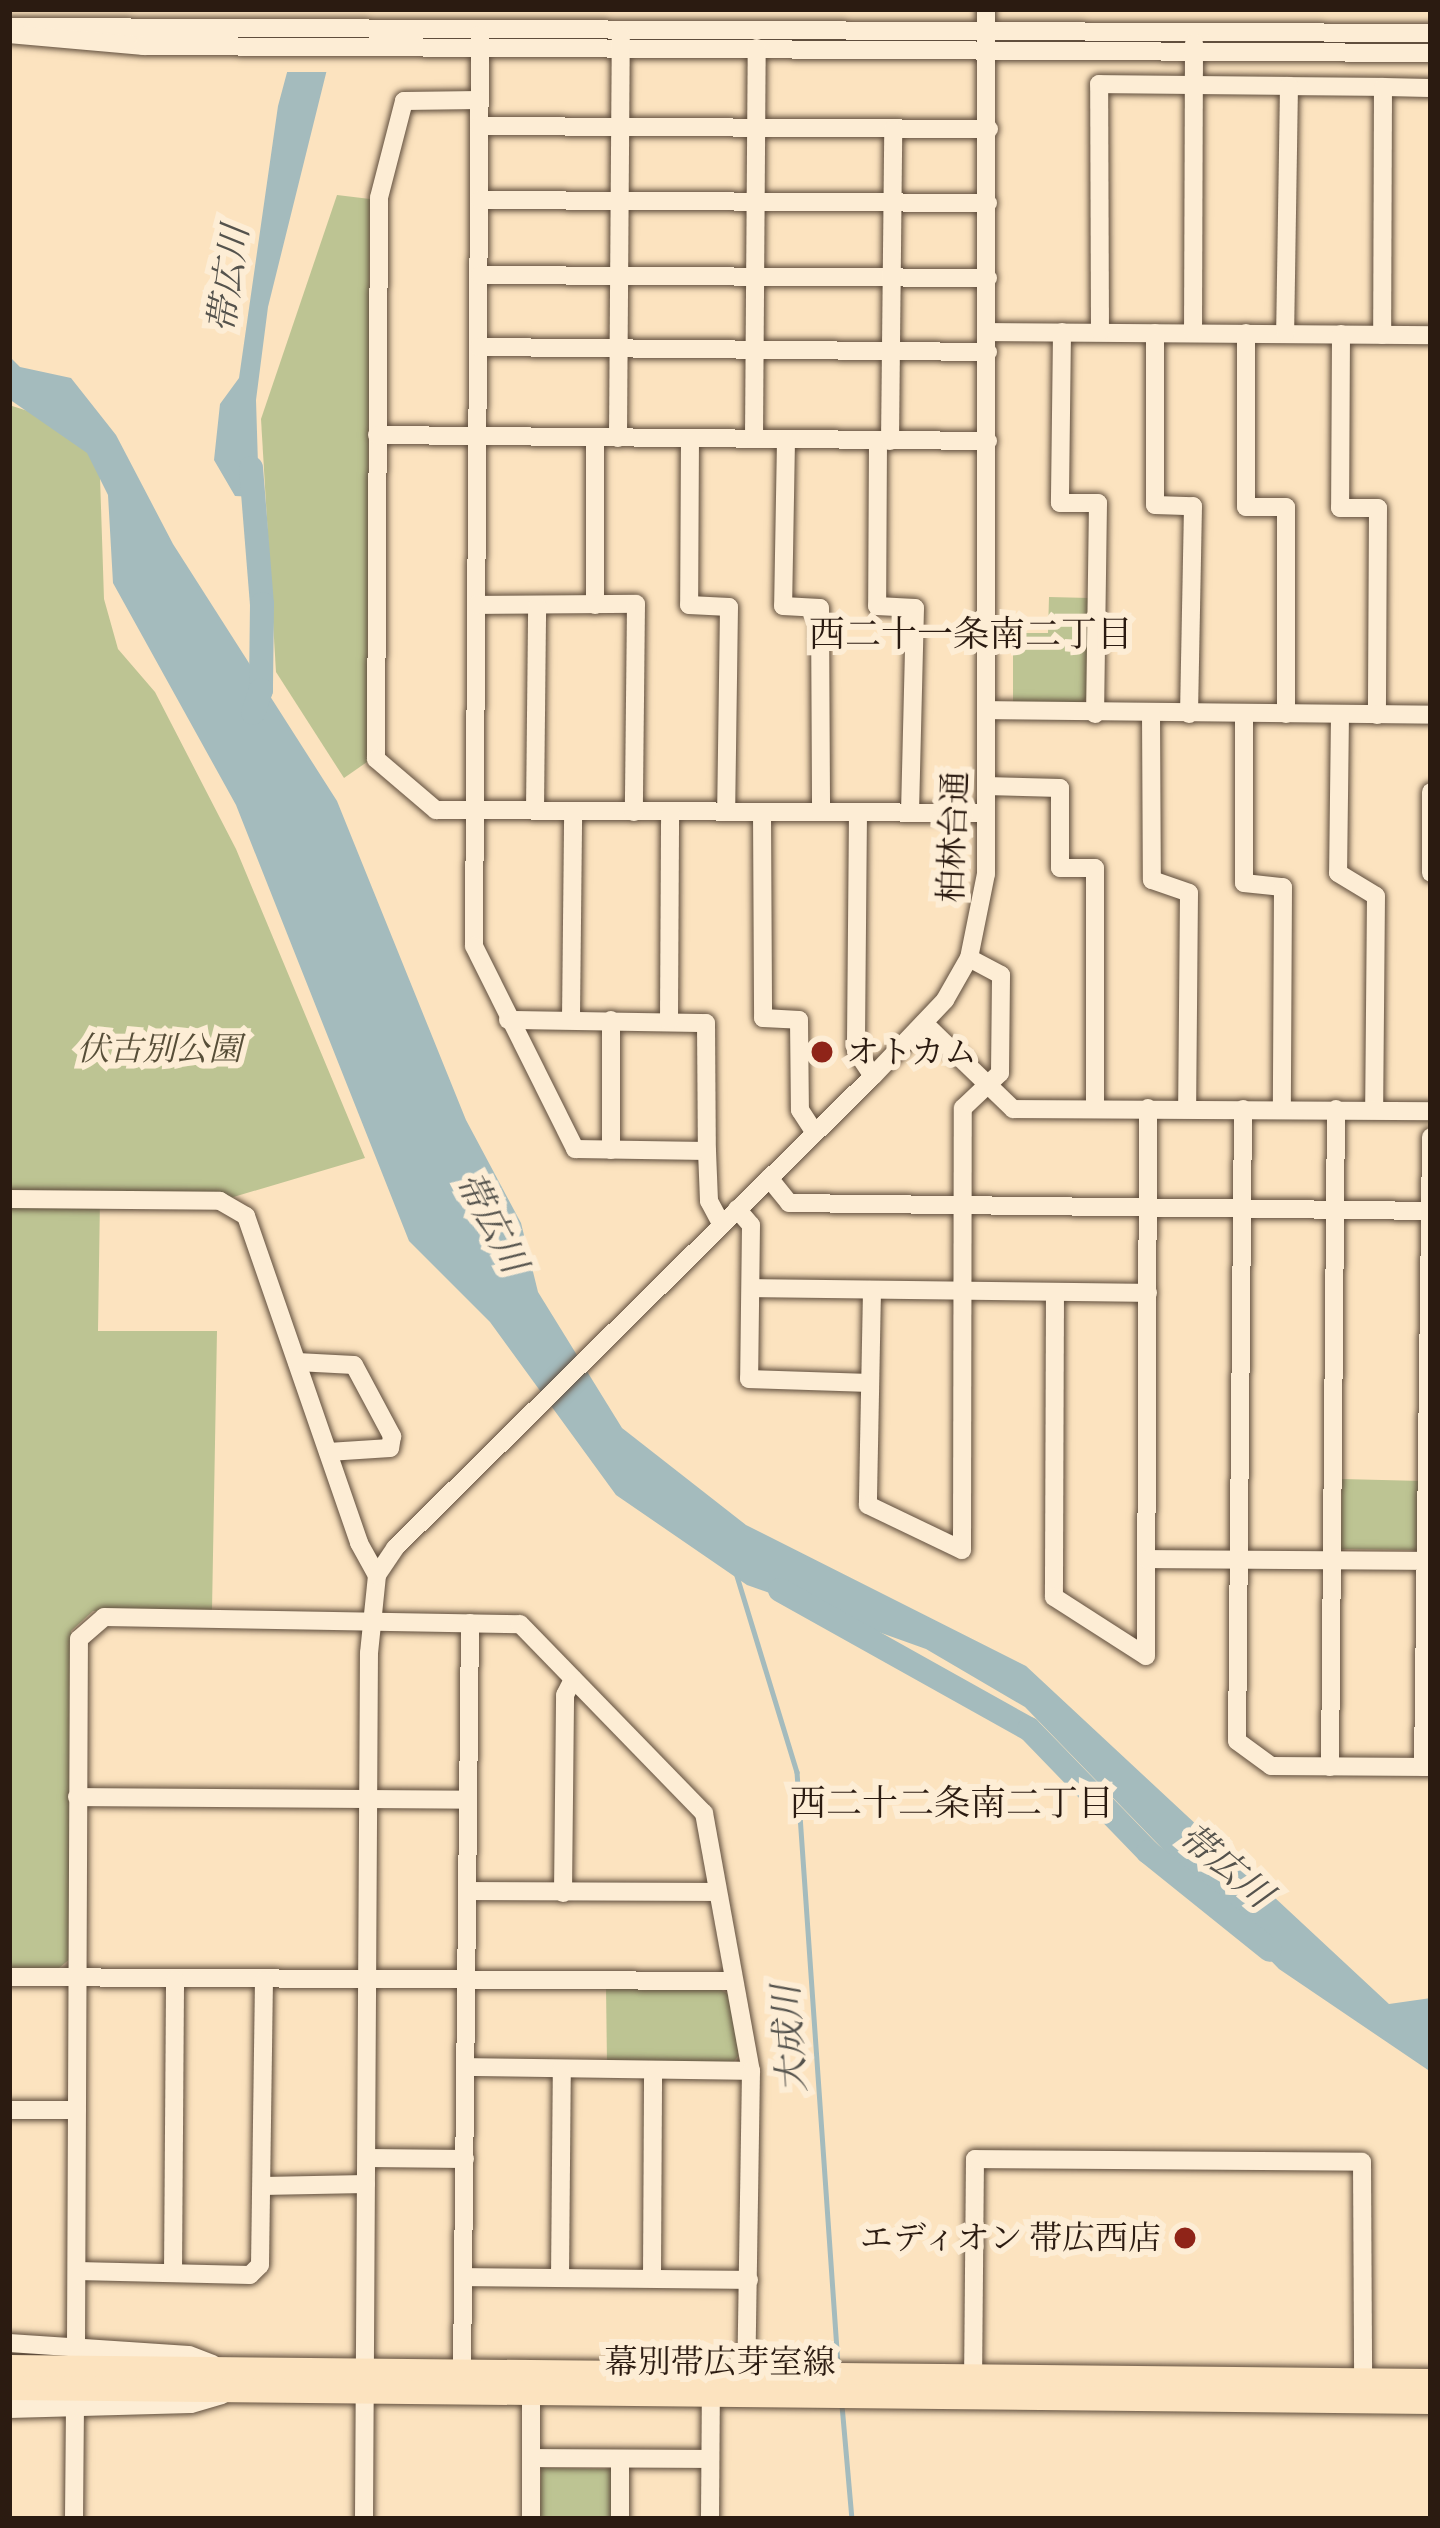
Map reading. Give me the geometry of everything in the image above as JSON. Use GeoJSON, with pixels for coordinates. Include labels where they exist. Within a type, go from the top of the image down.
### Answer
{"type":"FeatureCollection","features":[{"type":"Feature","properties":{"kind":"main road","name":"幕別帯広芽室線"},"geometry":{"type":"LineString","coordinates":[[9,2367],[228,2383]]}},
{"type":"Feature","properties":{"kind":"main road","name":"幕別帯広芽室線"},"geometry":{"type":"LineString","coordinates":[[365,2382],[462,2373],[531,2385]]}},
{"type":"Feature","properties":{"kind":"main road","name":"幕別帯広芽室線"},"geometry":{"type":"LineString","coordinates":[[973,2387],[1431,2381]]}},
{"type":"Feature","properties":{"kind":"main road","name":"幕別帯広芽室線"},"geometry":{"type":"LineString","coordinates":[[9,2388],[365,2382],[973,2387],[1431,2402]]}},
{"type":"Feature","properties":{"kind":"street"},"geometry":{"type":"LineString","coordinates":[[1419,9],[1425,43]]}},
{"type":"Feature","properties":{"kind":"street"},"geometry":{"type":"LineString","coordinates":[[143,15],[143,46]]}},
{"type":"Feature","properties":{"kind":"street"},"geometry":{"type":"LineString","coordinates":[[9,30],[143,15],[358,24],[480,24],[541,17],[621,37]]}},
{"type":"Feature","properties":{"kind":"street"},"geometry":{"type":"LineString","coordinates":[[541,17],[541,46]]}},
{"type":"Feature","properties":{"kind":"street"},"geometry":{"type":"LineString","coordinates":[[9,30],[143,46],[541,46],[659,28],[988,19],[1195,40],[1231,51],[1425,43]]}},
{"type":"Feature","properties":{"kind":"street","name":"柏林台通"},"geometry":{"type":"LineString","coordinates":[[377,1575],[474,1470],[924,1023],[969,958],[984,894],[986,813],[988,19]]}},
{"type":"Feature","properties":{"kind":"street"},"geometry":{"type":"LineString","coordinates":[[659,28],[757,48],[989,50],[1195,40],[1231,19],[1425,43]]}},
{"type":"Feature","properties":{"kind":"street"},"geometry":{"type":"LineString","coordinates":[[1231,19],[1231,51]]}},
{"type":"Feature","properties":{"kind":"street"},"geometry":{"type":"LineString","coordinates":[[480,24],[474,946],[575,1148],[706,1151]]}},
{"type":"Feature","properties":{"kind":"street"},"geometry":{"type":"LineString","coordinates":[[618,438],[621,37]]}},
{"type":"Feature","properties":{"kind":"street"},"geometry":{"type":"LineString","coordinates":[[1193,333],[1195,40]]}},
{"type":"Feature","properties":{"kind":"street"},"geometry":{"type":"LineString","coordinates":[[754,438],[757,48]]}},
{"type":"Feature","properties":{"kind":"street"},"geometry":{"type":"LineString","coordinates":[[1100,332],[1099,84],[1431,88]]}},
{"type":"Feature","properties":{"kind":"street"},"geometry":{"type":"LineString","coordinates":[[1285,333],[1289,86]]}},
{"type":"Feature","properties":{"kind":"street"},"geometry":{"type":"LineString","coordinates":[[1382,334],[1383,87]]}},
{"type":"Feature","properties":{"kind":"street"},"geometry":{"type":"LineString","coordinates":[[479,100],[404,100],[379,198],[376,759],[436,810],[986,813]]}},
{"type":"Feature","properties":{"kind":"street"},"geometry":{"type":"LineString","coordinates":[[479,126],[989,129]]}},
{"type":"Feature","properties":{"kind":"street"},"geometry":{"type":"LineString","coordinates":[[893,129],[892,351],[877,606],[915,608],[910,812]]}},
{"type":"Feature","properties":{"kind":"street"},"geometry":{"type":"LineString","coordinates":[[480,200],[988,203]]}},
{"type":"Feature","properties":{"kind":"street"},"geometry":{"type":"LineString","coordinates":[[480,274],[988,278]]}},
{"type":"Feature","properties":{"kind":"street"},"geometry":{"type":"LineString","coordinates":[[1062,332],[1060,503],[1098,503],[1095,714]]}},
{"type":"Feature","properties":{"kind":"street"},"geometry":{"type":"LineString","coordinates":[[478,347],[892,351],[1062,332],[1431,335]]}},
{"type":"Feature","properties":{"kind":"street"},"geometry":{"type":"LineString","coordinates":[[1155,332],[1155,505],[1193,506],[1189,714]]}},
{"type":"Feature","properties":{"kind":"street"},"geometry":{"type":"LineString","coordinates":[[1246,333],[1246,507],[1286,507],[1286,715]]}},
{"type":"Feature","properties":{"kind":"street"},"geometry":{"type":"LineString","coordinates":[[1341,334],[1340,508],[1378,508],[1377,715]]}},
{"type":"Feature","properties":{"kind":"street"},"geometry":{"type":"LineString","coordinates":[[377,435],[988,441]]}},
{"type":"Feature","properties":{"kind":"street"},"geometry":{"type":"LineString","coordinates":[[595,437],[595,604]]}},
{"type":"Feature","properties":{"kind":"street"},"geometry":{"type":"LineString","coordinates":[[690,438],[689,605],[729,607],[726,812]]}},
{"type":"Feature","properties":{"kind":"street"},"geometry":{"type":"LineString","coordinates":[[786,440],[783,606],[820,608],[821,812]]}},
{"type":"Feature","properties":{"kind":"street"},"geometry":{"type":"LineString","coordinates":[[476,605],[636,604],[634,812]]}},
{"type":"Feature","properties":{"kind":"street"},"geometry":{"type":"LineString","coordinates":[[535,810],[537,606]]}},
{"type":"Feature","properties":{"kind":"street"},"geometry":{"type":"LineString","coordinates":[[986,710],[1431,715]]}},
{"type":"Feature","properties":{"kind":"street"},"geometry":{"type":"LineString","coordinates":[[1150,714],[1152,880],[1189,893],[1187,1108]]}},
{"type":"Feature","properties":{"kind":"street"},"geometry":{"type":"LineString","coordinates":[[1244,714],[1244,883],[1283,887],[1282,1110]]}},
{"type":"Feature","properties":{"kind":"street"},"geometry":{"type":"LineString","coordinates":[[1340,715],[1338,873],[1376,896],[1374,1110]]}},
{"type":"Feature","properties":{"kind":"street"},"geometry":{"type":"LineString","coordinates":[[986,786],[1060,788],[1060,868],[1095,868],[1095,1108]]}},
{"type":"Feature","properties":{"kind":"street"},"geometry":{"type":"LineString","coordinates":[[1431,792],[1431,873]]}},
{"type":"Feature","properties":{"kind":"street"},"geometry":{"type":"LineString","coordinates":[[572,1018],[574,812]]}},
{"type":"Feature","properties":{"kind":"street"},"geometry":{"type":"LineString","coordinates":[[669,1021],[670,812]]}},
{"type":"Feature","properties":{"kind":"street"},"geometry":{"type":"LineString","coordinates":[[762,812],[763,1018],[800,1020],[800,1110],[815,1132]]}},
{"type":"Feature","properties":{"kind":"street"},"geometry":{"type":"LineString","coordinates":[[858,812],[856,1051],[873,1076]]}},
{"type":"Feature","properties":{"kind":"street"},"geometry":{"type":"LineString","coordinates":[[872,1290],[868,1505],[962,1550],[963,1108],[1000,1073],[1001,975],[969,958]]}},
{"type":"Feature","properties":{"kind":"street"},"geometry":{"type":"LineString","coordinates":[[508,1020],[706,1023],[709,1201],[722,1225]]}},
{"type":"Feature","properties":{"kind":"street"},"geometry":{"type":"LineString","coordinates":[[611,1020],[611,1150]]}},
{"type":"Feature","properties":{"kind":"street"},"geometry":{"type":"LineString","coordinates":[[924,1023],[985,1090],[1013,1109],[1431,1111]]}},
{"type":"Feature","properties":{"kind":"street"},"geometry":{"type":"LineString","coordinates":[[1054,1292],[1054,1598],[1146,1656],[1148,1108]]}},
{"type":"Feature","properties":{"kind":"street"},"geometry":{"type":"LineString","coordinates":[[1244,1109],[1237,1741],[1271,1766],[1427,1767],[1431,1137]]}},
{"type":"Feature","properties":{"kind":"street"},"geometry":{"type":"LineString","coordinates":[[1330,1767],[1336,1109]]}},
{"type":"Feature","properties":{"kind":"street"},"geometry":{"type":"LineString","coordinates":[[769,1178],[789,1203],[1430,1211]]}},
{"type":"Feature","properties":{"kind":"street"},"geometry":{"type":"LineString","coordinates":[[9,1199],[237,1208],[377,1575],[370,1622],[364,2519]]}},
{"type":"Feature","properties":{"kind":"street"},"geometry":{"type":"LineString","coordinates":[[737,1209],[752,1225],[749,1379],[869,1383]]}},
{"type":"Feature","properties":{"kind":"street"},"geometry":{"type":"LineString","coordinates":[[752,1288],[1148,1293]]}},
{"type":"Feature","properties":{"kind":"street"},"geometry":{"type":"LineString","coordinates":[[297,1362],[354,1365],[392,1436],[390,1448],[328,1452]]}},
{"type":"Feature","properties":{"kind":"street"},"geometry":{"type":"LineString","coordinates":[[1147,1559],[1429,1561]]}},
{"type":"Feature","properties":{"kind":"street"},"geometry":{"type":"LineString","coordinates":[[9,2410],[75,2404],[191,2404],[228,2383],[189,2355],[79,2353],[76,2344],[79,1639],[93,1622],[520,1624],[704,1813],[751,2071],[746,2386]]}},
{"type":"Feature","properties":{"kind":"street"},"geometry":{"type":"LineString","coordinates":[[462,2373],[470,1623]]}},
{"type":"Feature","properties":{"kind":"street"},"geometry":{"type":"LineString","coordinates":[[562,1893],[566,1695],[574,1679]]}},
{"type":"Feature","properties":{"kind":"street"},"geometry":{"type":"LineString","coordinates":[[76,1797],[469,1800]]}},
{"type":"Feature","properties":{"kind":"street"},"geometry":{"type":"LineString","coordinates":[[468,1891],[717,1892]]}},
{"type":"Feature","properties":{"kind":"street"},"geometry":{"type":"LineString","coordinates":[[9,1977],[734,1981]]}},
{"type":"Feature","properties":{"kind":"street"},"geometry":{"type":"LineString","coordinates":[[173,2273],[175,1980]]}},
{"type":"Feature","properties":{"kind":"street"},"geometry":{"type":"LineString","coordinates":[[77,2271],[250,2275],[260,2265],[264,1980]]}},
{"type":"Feature","properties":{"kind":"street"},"geometry":{"type":"LineString","coordinates":[[467,2067],[751,2071]]}},
{"type":"Feature","properties":{"kind":"street"},"geometry":{"type":"LineString","coordinates":[[560,2278],[562,2069]]}},
{"type":"Feature","properties":{"kind":"street"},"geometry":{"type":"LineString","coordinates":[[652,2277],[653,2071]]}},
{"type":"Feature","properties":{"kind":"street"},"geometry":{"type":"LineString","coordinates":[[9,2110],[77,2110]]}},
{"type":"Feature","properties":{"kind":"street"},"geometry":{"type":"LineString","coordinates":[[367,2158],[465,2159]]}},
{"type":"Feature","properties":{"kind":"street"},"geometry":{"type":"LineString","coordinates":[[973,2387],[975,2159],[1362,2162],[1363,2379]]}},
{"type":"Feature","properties":{"kind":"street"},"geometry":{"type":"LineString","coordinates":[[262,2186],[366,2184]]}},
{"type":"Feature","properties":{"kind":"street"},"geometry":{"type":"LineString","coordinates":[[463,2277],[749,2280]]}},
{"type":"Feature","properties":{"kind":"street"},"geometry":{"type":"LineString","coordinates":[[9,2343],[76,2344]]}},
{"type":"Feature","properties":{"kind":"street"},"geometry":{"type":"LineString","coordinates":[[531,2385],[531,2519]]}},
{"type":"Feature","properties":{"kind":"street"},"geometry":{"type":"LineString","coordinates":[[710,2519],[711,2385]]}},
{"type":"Feature","properties":{"kind":"street"},"geometry":{"type":"LineString","coordinates":[[74,2519],[75,2404]]}},
{"type":"Feature","properties":{"kind":"street"},"geometry":{"type":"LineString","coordinates":[[531,2458],[710,2459]]}},
{"type":"Feature","properties":{"kind":"street"},"geometry":{"type":"LineString","coordinates":[[620,2459],[620,2519]]}},
{"type":"Feature","properties":{"kind":"green space"},"geometry":{"type":"Polygon","coordinates":[[[337,195],[370,199],[367,762],[344,778],[276,672],[261,419],[337,195]]]}},
{"type":"Feature","properties":{"kind":"green space","name":"伏古別公園"},"geometry":{"type":"Polygon","coordinates":[[[9,405],[53,419],[99,446],[104,599],[118,649],[155,692],[236,849],[365,1158],[220,1201],[100,1199],[98,1331],[217,1331],[212,1611],[93,1611],[71,1631],[71,1958],[59,1968],[9,1968],[9,405]]]}},
{"type":"Feature","properties":{"kind":"green space"},"geometry":{"type":"Polygon","coordinates":[[[1049,597],[1090,598],[1090,692],[1082,704],[1013,703],[1013,633],[1048,633],[1049,597]]]}},
{"type":"Feature","properties":{"kind":"green space"},"geometry":{"type":"Polygon","coordinates":[[[1342,1479],[1422,1481],[1420,1550],[1341,1549],[1342,1479]]]}},
{"type":"Feature","properties":{"kind":"green space"},"geometry":{"type":"Polygon","coordinates":[[[606,1987],[717,1987],[729,1995],[741,2052],[732,2064],[607,2064],[606,1987]]]}},
{"type":"Feature","properties":{"kind":"green space"},"geometry":{"type":"Polygon","coordinates":[[[541,2468],[612,2469],[611,2519],[540,2519],[541,2468]]]}},
{"type":"Feature","properties":{"kind":"water"},"geometry":{"type":"Polygon","coordinates":[[[304,9],[342,9],[268,307],[256,400],[259,497],[235,496],[214,460],[220,404],[239,378],[278,106],[304,9]]]}},
{"type":"Feature","properties":{"kind":"water"},"geometry":{"type":"Polygon","coordinates":[[[9,356],[20,367],[71,378],[116,435],[173,544],[337,801],[466,1120],[521,1223],[538,1292],[622,1428],[746,1525],[1026,1666],[1389,2004],[1431,1998],[1431,2072],[1279,1969],[1025,1707],[926,1649],[747,1585],[616,1495],[490,1322],[409,1241],[236,805],[113,583],[108,495],[87,453],[9,399],[9,356]]]}},
{"type":"Feature","properties":{"kind":"pier"},"geometry":{"type":"Polygon","coordinates":[[[298,9],[348,9],[332,72],[281,72],[298,9]]]}},
{"type":"Feature","properties":{"kind":"waterway"},"geometry":{"type":"LineString","coordinates":[[251,468],[262,604],[261,690],[253,713]]}},
{"type":"Feature","properties":{"kind":"waterway","name":"大成川"},"geometry":{"type":"LineString","coordinates":[[737,1576],[797,1772],[838,2364]]}},
{"type":"Feature","properties":{"kind":"waterway","name":"帯広川"},"geometry":{"type":"LineString","coordinates":[[780,1590],[1029,1729],[1148,1852],[1270,1950]]}},
{"type":"Feature","properties":{"kind":"waterway","name":"大成川"},"geometry":{"type":"LineString","coordinates":[[842,2405],[852,2519]]}},
{"type":"Feature","properties":{"kind":"place","name":"オトカム"},"geometry":{"type":"Point","coordinates":[822,1052]}},
{"type":"Feature","properties":{"kind":"place","name":"エディオン 帯広西店"},"geometry":{"type":"Point","coordinates":[1185,2238]}},
{"type":"Feature","properties":{"kind":"district","name":"西二十一条南二丁目"},"geometry":{"type":"Point","coordinates":[971,634]}},
{"type":"Feature","properties":{"kind":"district","name":"西二十二条南二丁目"},"geometry":{"type":"Point","coordinates":[952,1803]}}]}
